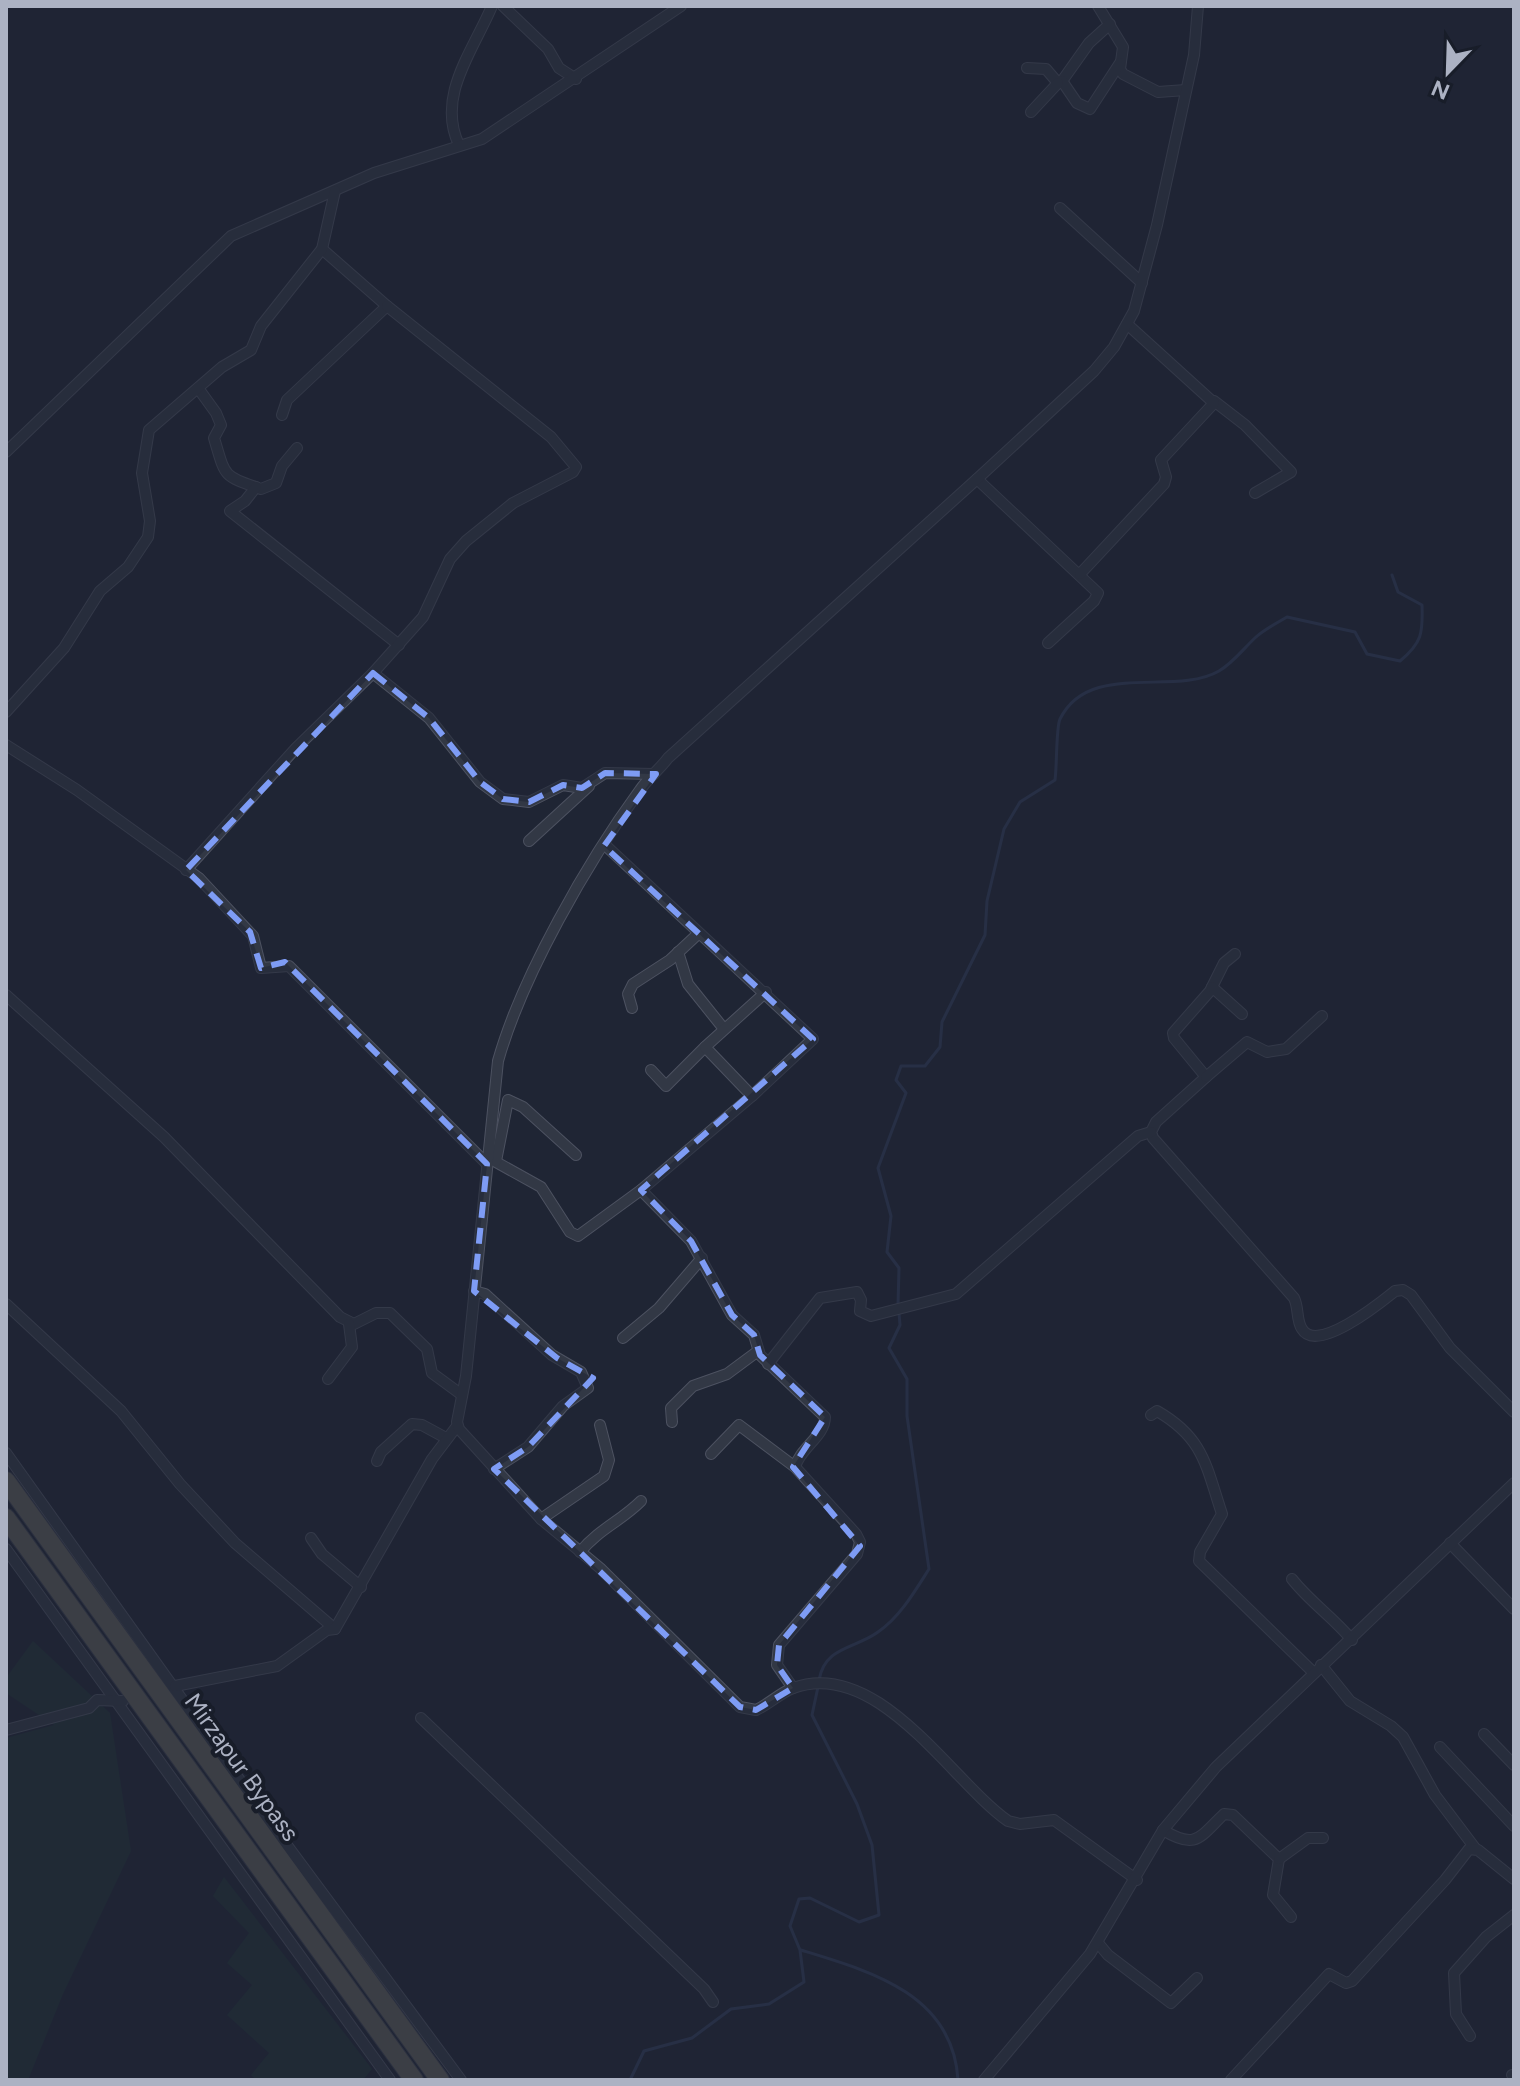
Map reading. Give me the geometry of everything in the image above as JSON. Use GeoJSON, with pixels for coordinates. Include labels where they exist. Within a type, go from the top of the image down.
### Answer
{"type":"FeatureCollection","features":[{"type":"Feature","properties":{"kind":"highway","name":"Mirzapur Bypass"},"geometry":{"type":"LineString","coordinates":[[6,1481],[440,2080]]}},
{"type":"Feature","properties":{"kind":"highway"},"geometry":{"type":"LineString","coordinates":[[6,1518],[414,2080]]}},
{"type":"Feature","properties":{"kind":"street"},"geometry":{"type":"LineString","coordinates":[[459,145],[451,127],[452,100],[492,6]]}},
{"type":"Feature","properties":{"kind":"street"},"geometry":{"type":"LineString","coordinates":[[503,6],[548,49],[559,68],[576,79]]}},
{"type":"Feature","properties":{"kind":"street"},"geometry":{"type":"LineString","coordinates":[[6,452],[231,236],[374,173],[482,139],[681,6]]}},
{"type":"Feature","properties":{"kind":"street"},"geometry":{"type":"LineString","coordinates":[[1027,68],[1046,69],[1077,103],[1090,109],[1120,63],[1123,47],[1098,6]]}},
{"type":"Feature","properties":{"kind":"street"},"geometry":{"type":"LineString","coordinates":[[335,1629],[446,1438],[457,1426],[490,1161],[498,1061],[511,1019],[540,960],[641,789],[685,741],[1094,371],[1127,324],[1142,283],[1186,90],[1196,45],[1198,6]]}},
{"type":"Feature","properties":{"kind":"street"},"geometry":{"type":"LineString","coordinates":[[1031,112],[1060,82],[1089,43],[1110,24]]}},
{"type":"Feature","properties":{"kind":"street"},"geometry":{"type":"LineString","coordinates":[[1120,63],[1123,74],[1151,89],[1164,93],[1186,90]]}},
{"type":"Feature","properties":{"kind":"street"},"geometry":{"type":"LineString","coordinates":[[6,712],[64,648],[100,591],[128,567],[148,537],[150,521],[142,473],[144,444],[149,430],[198,388],[251,350],[251,343],[261,326],[322,249],[335,191]]}},
{"type":"Feature","properties":{"kind":"street"},"geometry":{"type":"LineString","coordinates":[[1060,208],[1142,283]]}},
{"type":"Feature","properties":{"kind":"street"},"geometry":{"type":"LineString","coordinates":[[186,870],[296,748],[373,673],[428,611],[450,559],[466,541],[513,503],[573,472],[576,467],[551,437],[387,306],[322,249]]}},
{"type":"Feature","properties":{"kind":"street"},"geometry":{"type":"LineString","coordinates":[[282,415],[287,400],[387,306]]}},
{"type":"Feature","properties":{"kind":"street"},"geometry":{"type":"LineString","coordinates":[[1127,324],[1245,425],[1291,472],[1255,493]]}},
{"type":"Feature","properties":{"kind":"street"},"geometry":{"type":"LineString","coordinates":[[198,388],[221,425],[214,438],[224,472],[261,489],[279,480],[282,466],[297,448]]}},
{"type":"Feature","properties":{"kind":"street"},"geometry":{"type":"LineString","coordinates":[[1080,574],[1164,484],[1166,477],[1161,460],[1214,401]]}},
{"type":"Feature","properties":{"kind":"street"},"geometry":{"type":"LineString","coordinates":[[977,479],[1096,589],[1098,597],[1048,643]]}},
{"type":"Feature","properties":{"kind":"street"},"geometry":{"type":"LineString","coordinates":[[256,487],[245,501],[230,511],[399,645]]}},
{"type":"Feature","properties":{"kind":"street"},"geometry":{"type":"LineString","coordinates":[[373,673],[429,718],[480,782],[503,799],[529,802],[563,785],[582,788],[591,784]]}},
{"type":"Feature","properties":{"kind":"street"},"geometry":{"type":"LineString","coordinates":[[6,745],[77,790],[199,878],[250,932],[261,968],[289,966],[490,1161],[541,1187],[570,1232],[578,1236],[641,1190],[752,1096],[813,1039],[766,992],[608,849]]}},
{"type":"Feature","properties":{"kind":"street"},"geometry":{"type":"LineString","coordinates":[[529,841],[598,775],[656,774]]}},
{"type":"Feature","properties":{"kind":"street"},"geometry":{"type":"LineString","coordinates":[[632,1008],[628,994],[633,984],[656,971],[699,933]]}},
{"type":"Feature","properties":{"kind":"street"},"geometry":{"type":"LineString","coordinates":[[678,952],[688,984],[724,1029]]}},
{"type":"Feature","properties":{"kind":"street"},"geometry":{"type":"LineString","coordinates":[[1206,1077],[1173,1035],[1212,987],[1218,972],[1235,954]]}},
{"type":"Feature","properties":{"kind":"street"},"geometry":{"type":"LineString","coordinates":[[1212,987],[1242,1014]]}},
{"type":"Feature","properties":{"kind":"street"},"geometry":{"type":"LineString","coordinates":[[651,1070],[666,1086],[766,992]]}},
{"type":"Feature","properties":{"kind":"street"},"geometry":{"type":"LineString","coordinates":[[6,995],[164,1137],[349,1324],[352,1347],[328,1379]]}},
{"type":"Feature","properties":{"kind":"street"},"geometry":{"type":"LineString","coordinates":[[768,1364],[820,1298],[857,1292],[861,1300],[860,1311],[871,1316],[956,1294],[1138,1136],[1151,1132],[1156,1122],[1247,1042],[1267,1052],[1286,1049],[1322,1016]]}},
{"type":"Feature","properties":{"kind":"street"},"geometry":{"type":"LineString","coordinates":[[705,1047],[752,1096]]}},
{"type":"Feature","properties":{"kind":"street"},"geometry":{"type":"LineString","coordinates":[[490,1161],[508,1100],[523,1107],[576,1155]]}},
{"type":"Feature","properties":{"kind":"street"},"geometry":{"type":"LineString","coordinates":[[1151,1132],[1294,1298],[1302,1330],[1308,1335],[1342,1327],[1395,1291],[1403,1290],[1450,1348],[1514,1412]]}},
{"type":"Feature","properties":{"kind":"street"},"geometry":{"type":"LineString","coordinates":[[641,1190],[691,1241],[732,1315],[754,1335],[758,1351],[768,1364],[825,1417],[823,1427],[800,1455],[795,1467]]}},
{"type":"Feature","properties":{"kind":"street"},"geometry":{"type":"LineString","coordinates":[[623,1338],[659,1308],[702,1258]]}},
{"type":"Feature","properties":{"kind":"street"},"geometry":{"type":"LineString","coordinates":[[474,1291],[485,1294],[552,1355],[581,1372],[588,1388],[563,1406],[528,1447],[494,1469]]}},
{"type":"Feature","properties":{"kind":"street"},"geometry":{"type":"LineString","coordinates":[[6,1304],[121,1411],[167,1463],[180,1484],[235,1543],[335,1629]]}},
{"type":"Feature","properties":{"kind":"street"},"geometry":{"type":"LineString","coordinates":[[349,1324],[360,1323],[380,1312],[390,1313],[427,1349],[435,1377],[462,1395]]}},
{"type":"Feature","properties":{"kind":"street"},"geometry":{"type":"LineString","coordinates":[[672,1422],[671,1408],[693,1386],[727,1374],[758,1351]]}},
{"type":"Feature","properties":{"kind":"street"},"geometry":{"type":"LineString","coordinates":[[1151,1415],[1157,1411],[1187,1431],[1208,1463],[1222,1514],[1200,1552],[1199,1561],[1350,1701],[1403,1737],[1435,1795],[1475,1848],[1514,1879]]}},
{"type":"Feature","properties":{"kind":"street"},"geometry":{"type":"LineString","coordinates":[[377,1461],[381,1452],[412,1424],[422,1425],[446,1438]]}},
{"type":"Feature","properties":{"kind":"street"},"geometry":{"type":"LineString","coordinates":[[541,1519],[605,1475],[609,1460],[600,1425]]}},
{"type":"Feature","properties":{"kind":"street"},"geometry":{"type":"LineString","coordinates":[[711,1454],[739,1425],[795,1467],[860,1542],[857,1554],[779,1645],[777,1665],[793,1688]]}},
{"type":"Feature","properties":{"kind":"street"},"geometry":{"type":"LineString","coordinates":[[457,1426],[541,1519],[580,1552],[740,1707],[756,1710],[793,1688],[825,1684],[873,1701],[919,1734],[1008,1821],[1020,1824],[1054,1820],[1137,1880]]}},
{"type":"Feature","properties":{"kind":"street"},"geometry":{"type":"LineString","coordinates":[[6,1453],[269,1821],[461,2080]]}},
{"type":"Feature","properties":{"kind":"street"},"geometry":{"type":"LineString","coordinates":[[991,2078],[1098,1943],[1163,1830],[1216,1767],[1514,1483]]}},
{"type":"Feature","properties":{"kind":"street"},"geometry":{"type":"LineString","coordinates":[[580,1552],[597,1532],[626,1516],[641,1501]]}},
{"type":"Feature","properties":{"kind":"street"},"geometry":{"type":"LineString","coordinates":[[311,1538],[322,1554],[361,1587]]}},
{"type":"Feature","properties":{"kind":"street"},"geometry":{"type":"LineString","coordinates":[[1450,1543],[1514,1609]]}},
{"type":"Feature","properties":{"kind":"street"},"geometry":{"type":"LineString","coordinates":[[6,1549],[123,1701],[190,1807],[390,2080]]}},
{"type":"Feature","properties":{"kind":"street"},"geometry":{"type":"LineString","coordinates":[[1292,1579],[1309,1602],[1330,1614],[1352,1640]]}},
{"type":"Feature","properties":{"kind":"street"},"geometry":{"type":"LineString","coordinates":[[175,1686],[277,1666],[327,1630],[335,1629]]}},
{"type":"Feature","properties":{"kind":"street"},"geometry":{"type":"LineString","coordinates":[[6,1730],[89,1708],[97,1700],[123,1701]]}},
{"type":"Feature","properties":{"kind":"street"},"geometry":{"type":"LineString","coordinates":[[421,1718],[704,1989],[713,2002]]}},
{"type":"Feature","properties":{"kind":"street"},"geometry":{"type":"LineString","coordinates":[[1484,1734],[1514,1765]]}},
{"type":"Feature","properties":{"kind":"street"},"geometry":{"type":"LineString","coordinates":[[1440,1747],[1514,1826]]}},
{"type":"Feature","properties":{"kind":"street"},"geometry":{"type":"LineString","coordinates":[[1163,1830],[1183,1842],[1196,1841],[1224,1814],[1231,1813],[1279,1859]]}},
{"type":"Feature","properties":{"kind":"street"},"geometry":{"type":"LineString","coordinates":[[1291,1917],[1273,1895],[1279,1859],[1308,1838],[1323,1838]]}},
{"type":"Feature","properties":{"kind":"street"},"geometry":{"type":"LineString","coordinates":[[1231,2080],[1329,1974],[1346,1983],[1352,1981],[1445,1880],[1465,1852],[1475,1848]]}},
{"type":"Feature","properties":{"kind":"street"},"geometry":{"type":"LineString","coordinates":[[1470,2036],[1456,2014],[1454,1973],[1486,1937],[1514,1915]]}},
{"type":"Feature","properties":{"kind":"street"},"geometry":{"type":"LineString","coordinates":[[1098,1943],[1108,1955],[1171,2003],[1197,1978]]}},
{"type":"Feature","properties":{"kind":"highlighted area"},"geometry":{"type":"Polygon","coordinates":[[[373,673],[429,718],[480,782],[503,799],[529,802],[563,785],[582,788],[605,773],[656,774],[604,846],[813,1039],[641,1190],[691,1241],[732,1315],[754,1335],[760,1355],[825,1417],[793,1467],[860,1546],[779,1645],[777,1665],[793,1688],[756,1710],[740,1707],[494,1469],[528,1447],[593,1378],[557,1358],[474,1291],[487,1164],[285,962],[261,968],[250,932],[186,870],[373,673]]]}},
{"type":"Feature","properties":{"kind":"shaded area"},"geometry":{"type":"Polygon","coordinates":[[[33,1641],[110,1713],[131,1851],[63,1994],[28,2080],[6,2080],[6,1738],[54,1725],[6,1693],[6,1678],[33,1641]]]}},
{"type":"Feature","properties":{"kind":"shaded area"},"geometry":{"type":"Polygon","coordinates":[[[224,1877],[372,2069],[363,2080],[256,2080],[251,2075],[269,2053],[227,2015],[252,1985],[227,1963],[249,1933],[213,1896],[224,1877]]]}},
{"type":"Feature","properties":{"kind":"waterway"},"geometry":{"type":"LineString","coordinates":[[898,1305],[899,1268],[887,1252],[891,1216],[878,1168],[906,1093],[896,1080],[901,1066],[925,1066],[940,1047],[942,1022],[985,935],[987,901],[1004,829],[1020,802],[1055,780],[1060,719],[1073,701],[1091,690],[1111,685],[1200,678],[1219,671],[1260,634],[1287,617],[1355,632],[1367,654],[1400,661],[1420,637],[1422,605],[1398,592],[1392,575]]}},
{"type":"Feature","properties":{"kind":"waterway"},"geometry":{"type":"LineString","coordinates":[[819,1680],[822,1669],[834,1654],[869,1638],[893,1619],[929,1569],[907,1416],[907,1379],[889,1348],[900,1325],[899,1313]]}},
{"type":"Feature","properties":{"kind":"waterway"},"geometry":{"type":"LineString","coordinates":[[630,2080],[644,2051],[692,2038],[731,2009],[769,2004],[804,1982],[800,1950],[790,1926],[799,1899],[810,1898],[859,1922],[879,1915],[872,1845],[857,1804],[812,1715],[818,1687]]}},
{"type":"Feature","properties":{"kind":"waterway"},"geometry":{"type":"LineString","coordinates":[[801,1950],[880,1978],[924,2007],[941,2026],[953,2051],[958,2080]]}}]}
